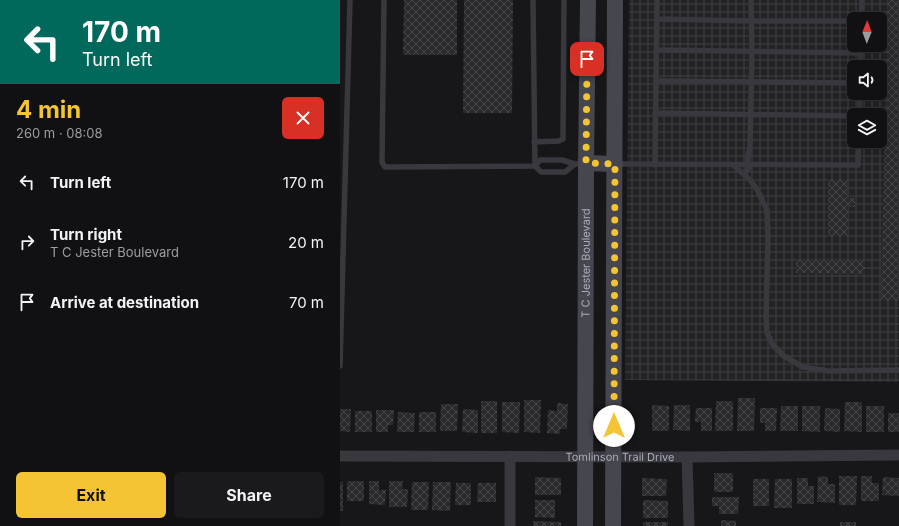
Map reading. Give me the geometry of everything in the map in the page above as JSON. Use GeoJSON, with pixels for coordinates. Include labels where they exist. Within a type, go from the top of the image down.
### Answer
{"type":"FeatureCollection","features":[{"type":"Feature","properties":{"kind":"main road","name":"T C Jester Boulevard"},"geometry":{"type":"LineString","coordinates":[[586,526],[580,164],[588,0]]}},
{"type":"Feature","properties":{"kind":"main road"},"geometry":{"type":"LineString","coordinates":[[613,526],[615,0]]}},
{"type":"Feature","properties":{"kind":"main road"},"geometry":{"type":"LineString","coordinates":[[580,164],[615,164]]}},
{"type":"Feature","properties":{"kind":"street","name":"Tomlinson Trail Drive"},"geometry":{"type":"LineString","coordinates":[[340,456],[687,457],[899,455]]}},
{"type":"Feature","properties":{"kind":"street"},"geometry":{"type":"LineString","coordinates":[[510,456],[510,526]]}},
{"type":"Feature","properties":{"kind":"street"},"geometry":{"type":"LineString","coordinates":[[687,457],[689,526]]}},
{"type":"Feature","properties":{"kind":"lane"},"geometry":{"type":"LineString","coordinates":[[340,366],[341,274],[350,0]]}},
{"type":"Feature","properties":{"kind":"lane"},"geometry":{"type":"LineString","coordinates":[[384,0],[382,162],[385,167],[534,166],[541,172],[565,172],[580,164]]}},
{"type":"Feature","properties":{"kind":"lane"},"geometry":{"type":"LineString","coordinates":[[533,0],[534,166]]}},
{"type":"Feature","properties":{"kind":"lane"},"geometry":{"type":"LineString","coordinates":[[534,142],[559,142],[563,139],[564,0]]}},
{"type":"Feature","properties":{"kind":"lane"},"geometry":{"type":"LineString","coordinates":[[654,165],[657,0]]}},
{"type":"Feature","properties":{"kind":"lane"},"geometry":{"type":"LineString","coordinates":[[750,165],[747,164],[750,145],[752,52],[751,0]]}},
{"type":"Feature","properties":{"kind":"lane"},"geometry":{"type":"LineString","coordinates":[[861,12],[862,0]]}},
{"type":"Feature","properties":{"kind":"lane"},"geometry":{"type":"LineString","coordinates":[[657,19],[751,21],[847,20]]}},
{"type":"Feature","properties":{"kind":"lane"},"geometry":{"type":"LineString","coordinates":[[656,50],[861,53],[860,60]]}},
{"type":"Feature","properties":{"kind":"lane"},"geometry":{"type":"LineString","coordinates":[[656,81],[847,83]]}},
{"type":"Feature","properties":{"kind":"lane"},"geometry":{"type":"LineString","coordinates":[[655,113],[847,116]]}},
{"type":"Feature","properties":{"kind":"lane"},"geometry":{"type":"LineString","coordinates":[[615,164],[858,165],[859,148]]}},
{"type":"Feature","properties":{"kind":"lane"},"geometry":{"type":"LineString","coordinates":[[534,166],[540,160],[562,160],[580,164]]}},
{"type":"Feature","properties":{"kind":"lane"},"geometry":{"type":"LineString","coordinates":[[733,165],[744,174],[757,189],[767,210],[768,238],[766,316],[767,333],[773,345],[784,356],[803,367],[829,371],[899,370]]}},
{"type":"Feature","properties":{"kind":"lane"},"geometry":{"type":"LineString","coordinates":[[744,174],[750,165]]}},
{"type":"Feature","properties":{"kind":"shaded area"},"geometry":{"type":"Polygon","coordinates":[[[629,0],[899,0],[899,382],[625,380],[629,0]]]}},
{"type":"Feature","properties":{"kind":"building"},"geometry":{"type":"Polygon","coordinates":[[[404,0],[457,0],[457,55],[403,55],[404,0]]]}},
{"type":"Feature","properties":{"kind":"building"},"geometry":{"type":"Polygon","coordinates":[[[464,0],[513,0],[512,113],[463,113],[464,0]]]}},
{"type":"Feature","properties":{"kind":"building"},"geometry":{"type":"Polygon","coordinates":[[[888,0],[899,0],[899,301],[881,301],[885,148],[887,148],[887,108],[885,108],[886,100],[887,100],[888,0]]]}},
{"type":"Feature","properties":{"kind":"building"},"geometry":{"type":"Polygon","coordinates":[[[828,179],[847,179],[847,198],[855,198],[855,207],[848,207],[848,237],[828,237],[828,179]]]}},
{"type":"Feature","properties":{"kind":"building"},"geometry":{"type":"Polygon","coordinates":[[[796,260],[865,261],[865,274],[796,273],[796,260]]]}},
{"type":"Feature","properties":{"kind":"building"},"geometry":{"type":"Polygon","coordinates":[[[738,398],[755,398],[754,431],[737,431],[738,398]]]}},
{"type":"Feature","properties":{"kind":"building"},"geometry":{"type":"Polygon","coordinates":[[[524,400],[541,400],[540,433],[524,432],[524,400]]]}},
{"type":"Feature","properties":{"kind":"building"},"geometry":{"type":"Polygon","coordinates":[[[481,401],[497,401],[497,433],[481,433],[481,401]]]}},
{"type":"Feature","properties":{"kind":"building"},"geometry":{"type":"Polygon","coordinates":[[[716,401],[733,401],[733,431],[715,431],[716,401]]]}},
{"type":"Feature","properties":{"kind":"building"},"geometry":{"type":"Polygon","coordinates":[[[502,402],[520,402],[519,433],[502,432],[502,402]]]}},
{"type":"Feature","properties":{"kind":"building"},"geometry":{"type":"Polygon","coordinates":[[[845,402],[862,402],[862,432],[844,431],[845,402]]]}},
{"type":"Feature","properties":{"kind":"building"},"geometry":{"type":"Polygon","coordinates":[[[557,403],[568,404],[567,429],[560,429],[560,434],[547,433],[548,410],[557,411],[557,403]]]}},
{"type":"Feature","properties":{"kind":"building"},"geometry":{"type":"Polygon","coordinates":[[[441,404],[458,404],[457,431],[440,431],[441,404]]]}},
{"type":"Feature","properties":{"kind":"building"},"geometry":{"type":"Polygon","coordinates":[[[652,405],[669,406],[669,431],[652,431],[652,405]]]}},
{"type":"Feature","properties":{"kind":"building"},"geometry":{"type":"Polygon","coordinates":[[[674,405],[690,405],[690,431],[673,430],[674,405]]]}},
{"type":"Feature","properties":{"kind":"building"},"geometry":{"type":"Polygon","coordinates":[[[781,406],[798,406],[798,431],[780,431],[781,406]]]}},
{"type":"Feature","properties":{"kind":"building"},"geometry":{"type":"Polygon","coordinates":[[[802,406],[820,406],[820,432],[802,431],[802,406]]]}},
{"type":"Feature","properties":{"kind":"building"},"geometry":{"type":"Polygon","coordinates":[[[866,406],[884,406],[884,432],[866,432],[866,406]]]}},
{"type":"Feature","properties":{"kind":"building"},"geometry":{"type":"Polygon","coordinates":[[[696,408],[712,408],[712,431],[701,431],[701,422],[695,422],[696,408]]]}},
{"type":"Feature","properties":{"kind":"building"},"geometry":{"type":"Polygon","coordinates":[[[760,408],[777,408],[776,431],[765,431],[765,423],[760,423],[760,408]]]}},
{"type":"Feature","properties":{"kind":"building"},"geometry":{"type":"Polygon","coordinates":[[[825,408],[840,409],[840,432],[824,431],[825,408]]]}},
{"type":"Feature","properties":{"kind":"building"},"geometry":{"type":"Polygon","coordinates":[[[340,409],[351,409],[350,432],[340,431],[340,409]]]}},
{"type":"Feature","properties":{"kind":"building"},"geometry":{"type":"Polygon","coordinates":[[[463,409],[478,410],[478,433],[462,432],[463,409]]]}},
{"type":"Feature","properties":{"kind":"building"},"geometry":{"type":"Polygon","coordinates":[[[376,410],[394,410],[393,425],[388,425],[388,432],[376,432],[376,410]]]}},
{"type":"Feature","properties":{"kind":"building"},"geometry":{"type":"Polygon","coordinates":[[[355,411],[372,411],[372,432],[355,432],[355,411]]]}},
{"type":"Feature","properties":{"kind":"building"},"geometry":{"type":"Polygon","coordinates":[[[398,412],[415,413],[414,432],[397,432],[398,412]]]}},
{"type":"Feature","properties":{"kind":"building"},"geometry":{"type":"Polygon","coordinates":[[[419,412],[436,412],[436,432],[419,432],[419,412]]]}},
{"type":"Feature","properties":{"kind":"building"},"geometry":{"type":"Polygon","coordinates":[[[888,413],[899,413],[899,432],[888,432],[888,413]]]}},
{"type":"Feature","properties":{"kind":"building"},"geometry":{"type":"Polygon","coordinates":[[[714,473],[733,473],[733,492],[714,492],[714,473]]]}},
{"type":"Feature","properties":{"kind":"building"},"geometry":{"type":"Polygon","coordinates":[[[818,476],[828,477],[828,484],[835,484],[835,503],[817,502],[818,476]]]}},
{"type":"Feature","properties":{"kind":"building"},"geometry":{"type":"Polygon","coordinates":[[[839,476],[857,476],[856,505],[839,505],[839,476]]]}},
{"type":"Feature","properties":{"kind":"building"},"geometry":{"type":"Polygon","coordinates":[[[861,476],[872,476],[872,483],[879,483],[879,501],[861,501],[861,476]]]}},
{"type":"Feature","properties":{"kind":"building"},"geometry":{"type":"Polygon","coordinates":[[[535,477],[561,478],[561,495],[535,495],[535,477]]]}},
{"type":"Feature","properties":{"kind":"building"},"geometry":{"type":"Polygon","coordinates":[[[883,477],[899,478],[899,496],[882,495],[883,477]]]}},
{"type":"Feature","properties":{"kind":"building"},"geometry":{"type":"Polygon","coordinates":[[[642,478],[667,479],[666,496],[642,496],[642,478]]]}},
{"type":"Feature","properties":{"kind":"building"},"geometry":{"type":"Polygon","coordinates":[[[797,478],[808,478],[808,486],[814,486],[814,504],[797,504],[797,478]]]}},
{"type":"Feature","properties":{"kind":"building"},"geometry":{"type":"Polygon","coordinates":[[[753,479],[769,479],[769,506],[753,506],[753,479]]]}},
{"type":"Feature","properties":{"kind":"building"},"geometry":{"type":"Polygon","coordinates":[[[775,479],[792,479],[792,508],[774,508],[775,479]]]}},
{"type":"Feature","properties":{"kind":"building"},"geometry":{"type":"Polygon","coordinates":[[[347,481],[364,481],[364,501],[347,501],[347,481]]]}},
{"type":"Feature","properties":{"kind":"building"},"geometry":{"type":"Polygon","coordinates":[[[369,481],[379,481],[379,490],[386,490],[385,505],[369,504],[369,481]]]}},
{"type":"Feature","properties":{"kind":"building"},"geometry":{"type":"Polygon","coordinates":[[[389,481],[403,481],[402,489],[408,489],[407,507],[389,507],[389,481]]]}},
{"type":"Feature","properties":{"kind":"building"},"geometry":{"type":"Polygon","coordinates":[[[340,482],[343,482],[343,511],[340,511],[340,482]]]}},
{"type":"Feature","properties":{"kind":"building"},"geometry":{"type":"Polygon","coordinates":[[[412,482],[429,482],[428,510],[411,510],[412,482]]]}},
{"type":"Feature","properties":{"kind":"building"},"geometry":{"type":"Polygon","coordinates":[[[433,482],[451,482],[450,511],[432,510],[433,482]]]}},
{"type":"Feature","properties":{"kind":"building"},"geometry":{"type":"Polygon","coordinates":[[[456,483],[471,483],[471,505],[455,505],[456,483]]]}},
{"type":"Feature","properties":{"kind":"building"},"geometry":{"type":"Polygon","coordinates":[[[478,483],[496,483],[496,502],[477,502],[478,483]]]}},
{"type":"Feature","properties":{"kind":"building"},"geometry":{"type":"Polygon","coordinates":[[[712,497],[739,497],[738,514],[719,514],[719,506],[712,506],[712,497]]]}},
{"type":"Feature","properties":{"kind":"building"},"geometry":{"type":"Polygon","coordinates":[[[535,500],[555,500],[555,518],[535,517],[535,500]]]}},
{"type":"Feature","properties":{"kind":"building"},"geometry":{"type":"Polygon","coordinates":[[[643,500],[668,501],[668,518],[643,518],[643,500]]]}},
{"type":"Feature","properties":{"kind":"building"},"geometry":{"type":"Polygon","coordinates":[[[721,520],[736,521],[736,526],[721,526],[721,520]]]}},
{"type":"Feature","properties":{"kind":"building"},"geometry":{"type":"Polygon","coordinates":[[[533,521],[561,522],[561,526],[533,526],[533,521]]]}},
{"type":"Feature","properties":{"kind":"building"},"geometry":{"type":"Polygon","coordinates":[[[643,522],[668,522],[668,526],[643,526],[643,522]]]}},
{"type":"Feature","properties":{"kind":"building"},"geometry":{"type":"Polygon","coordinates":[[[840,522],[856,522],[856,526],[840,526],[840,522]]]}},
{"type":"Feature","properties":{"kind":"route"},"geometry":{"type":"LineString","coordinates":[[587,59],[586,163],[615,164],[614,426]]}}]}
